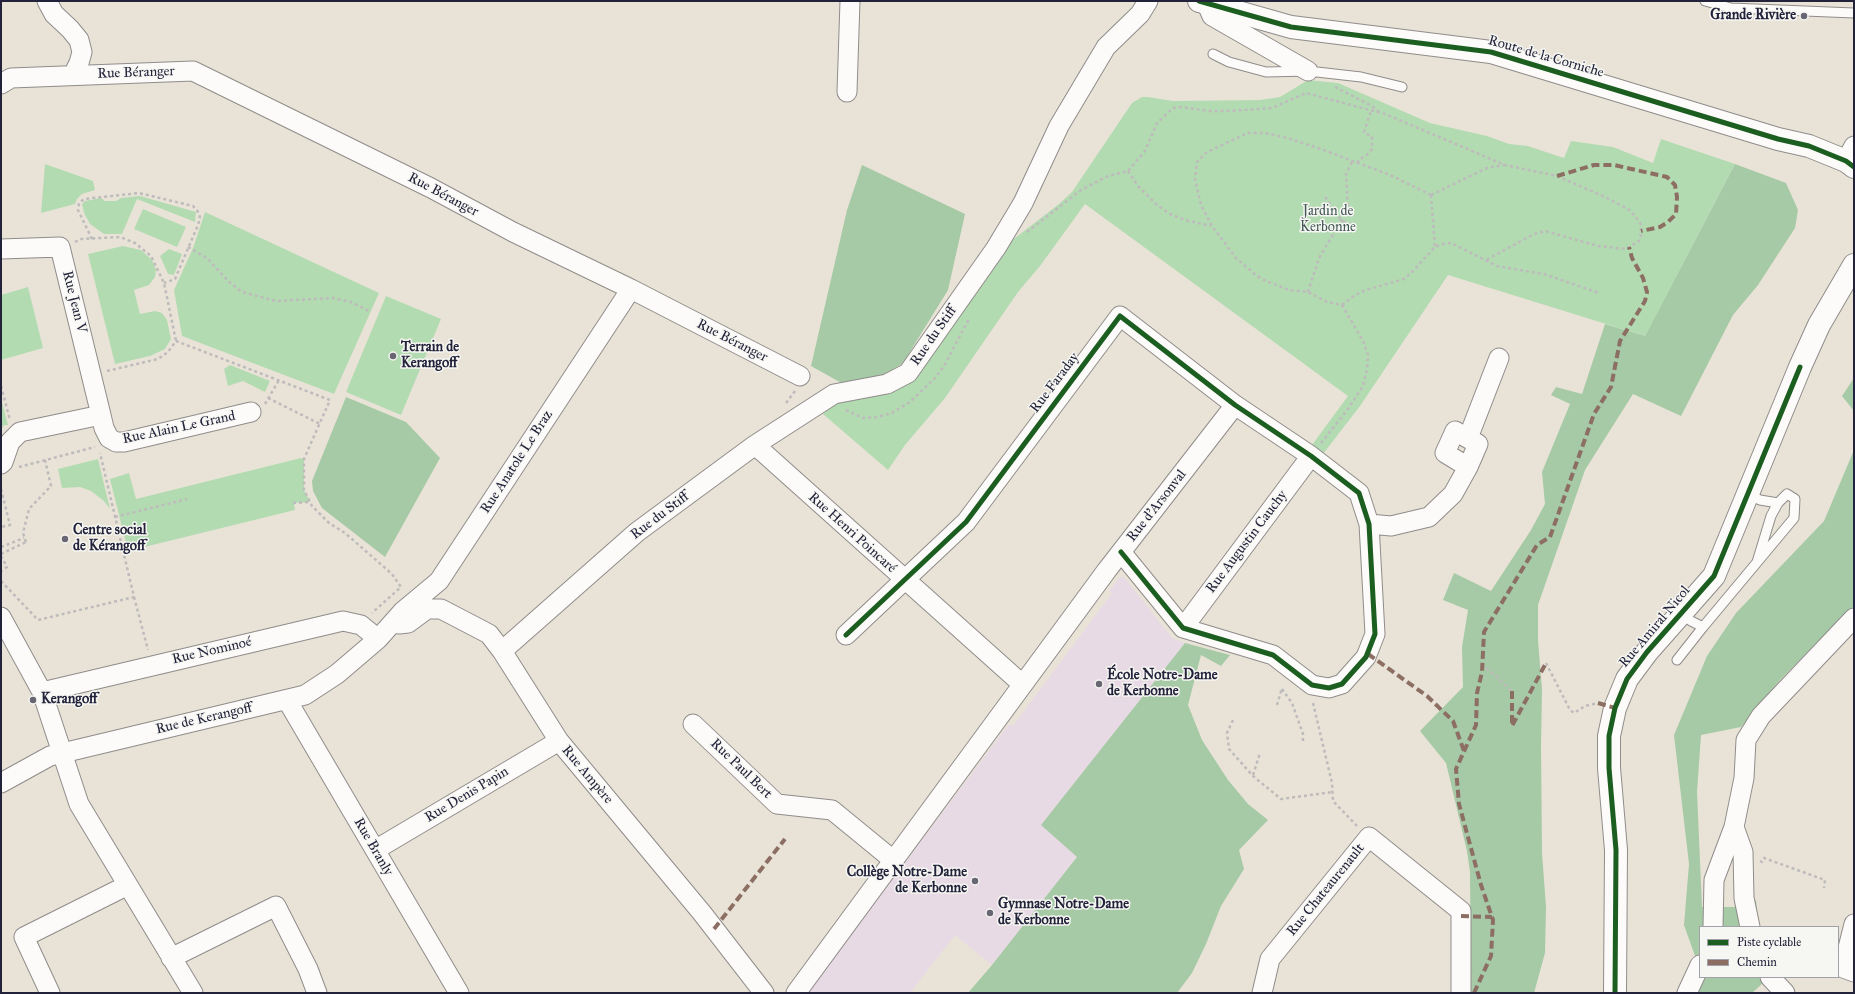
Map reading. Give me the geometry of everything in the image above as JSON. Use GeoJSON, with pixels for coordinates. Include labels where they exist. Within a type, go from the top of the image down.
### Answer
{"type":"FeatureCollection","features":[{"type":"Feature","properties":{"kind":"street","name":"Rue Béranger"},"geometry":{"type":"LineString","coordinates":[[47,1],[54,14],[79,40],[82,52],[79,63],[73,75]]}},
{"type":"Feature","properties":{"kind":"street"},"geometry":{"type":"LineString","coordinates":[[847,92],[850,1]]}},
{"type":"Feature","properties":{"kind":"street","name":"Rue du Stiff"},"geometry":{"type":"LineString","coordinates":[[502,651],[637,532],[754,446],[834,394],[887,384],[908,373],[996,248],[1023,203],[1059,126],[1106,46],[1140,14],[1148,1]]}},
{"type":"Feature","properties":{"kind":"street"},"geometry":{"type":"LineString","coordinates":[[1202,2],[1212,16],[1308,71]]}},
{"type":"Feature","properties":{"kind":"street","name":"Route de la Corniche"},"geometry":{"type":"LineString","coordinates":[[1202,2],[1291,27],[1491,52],[1778,139],[1851,158]]}},
{"type":"Feature","properties":{"kind":"street","name":"Rue Béranger"},"geometry":{"type":"LineString","coordinates":[[1,84],[11,78],[194,71],[431,188],[513,232],[631,289],[800,376]]}},
{"type":"Feature","properties":{"kind":"street"},"geometry":{"type":"LineString","coordinates":[[1,249],[60,247]]}},
{"type":"Feature","properties":{"kind":"street","name":"Rue Jean V"},"geometry":{"type":"LineString","coordinates":[[60,247],[101,415]]}},
{"type":"Feature","properties":{"kind":"street","name":"Rue Amiral Nicol"},"geometry":{"type":"LineString","coordinates":[[1615,993],[1616,850],[1609,768],[1609,736],[1615,708],[1627,679],[1646,652],[1714,576],[1819,325],[1854,265]]}},
{"type":"Feature","properties":{"kind":"street","name":"Rue Anatole Le Braz"},"geometry":{"type":"LineString","coordinates":[[390,625],[438,581],[631,289]]}},
{"type":"Feature","properties":{"kind":"street","name":"Rue Faraday"},"geometry":{"type":"LineString","coordinates":[[846,635],[966,522],[1120,316],[1235,405],[1311,456],[1359,493],[1369,524],[1375,634],[1366,657],[1342,684],[1329,688],[1312,685]]}},
{"type":"Feature","properties":{"kind":"street"},"geometry":{"type":"LineString","coordinates":[[1468,438],[1499,358]]}},
{"type":"Feature","properties":{"kind":"street","name":"Rue d'Arsonval"},"geometry":{"type":"LineString","coordinates":[[1022,684],[1121,552],[1235,405]]}},
{"type":"Feature","properties":{"kind":"street","name":"Rue Alain Le Grand"},"geometry":{"type":"LineString","coordinates":[[101,415],[104,428],[109,438],[116,442],[124,442],[252,412]]}},
{"type":"Feature","properties":{"kind":"street"},"geometry":{"type":"LineString","coordinates":[[8,466],[3,462],[10,442],[20,432],[101,415]]}},
{"type":"Feature","properties":{"kind":"street"},"geometry":{"type":"LineString","coordinates":[[1369,524],[1391,526],[1429,517],[1453,494],[1468,467],[1478,444],[1455,431],[1445,453],[1468,467]]}},
{"type":"Feature","properties":{"kind":"street","name":"Rue Henri Poincaré"},"geometry":{"type":"LineString","coordinates":[[754,446],[903,580],[1022,684]]}},
{"type":"Feature","properties":{"kind":"street","name":"Rue Augustin Cauchy"},"geometry":{"type":"LineString","coordinates":[[1183,628],[1311,456]]}},
{"type":"Feature","properties":{"kind":"street"},"geometry":{"type":"LineString","coordinates":[[1121,552],[1183,628],[1273,655],[1312,685]]}},
{"type":"Feature","properties":{"kind":"street","name":"Rue Ampère"},"geometry":{"type":"LineString","coordinates":[[390,625],[408,623],[426,609],[441,609],[489,634],[502,651],[559,741],[702,913],[764,993]]}},
{"type":"Feature","properties":{"kind":"street"},"geometry":{"type":"LineString","coordinates":[[1,617],[42,692],[64,753],[79,804],[193,993]]}},
{"type":"Feature","properties":{"kind":"street"},"geometry":{"type":"LineString","coordinates":[[1713,926],[1714,880],[1734,827],[1744,778],[1746,740],[1761,716],[1854,618]]}},
{"type":"Feature","properties":{"kind":"street","name":"Rue Nominoé"},"geometry":{"type":"LineString","coordinates":[[42,692],[343,621],[361,625],[378,639]]}},
{"type":"Feature","properties":{"kind":"street","name":"Rue de Kerangoff"},"geometry":{"type":"LineString","coordinates":[[1,783],[50,756],[305,695],[337,674],[378,639],[390,625]]}},
{"type":"Feature","properties":{"kind":"street"},"geometry":{"type":"LineString","coordinates":[[796,993],[1022,684]]}},
{"type":"Feature","properties":{"kind":"street","name":"Rue Branly"},"geometry":{"type":"LineString","coordinates":[[287,700],[459,993]]}},
{"type":"Feature","properties":{"kind":"street","name":"Rue Paul Bert"},"geometry":{"type":"LineString","coordinates":[[694,724],[777,804],[832,810],[894,860]]}},
{"type":"Feature","properties":{"kind":"street","name":"Rue Denis Papin"},"geometry":{"type":"LineString","coordinates":[[375,850],[559,741]]}},
{"type":"Feature","properties":{"kind":"street"},"geometry":{"type":"LineString","coordinates":[[1734,827],[1743,852],[1744,898],[1750,926]]}},
{"type":"Feature","properties":{"kind":"street","name":"Rue Chateaurenault"},"geometry":{"type":"LineString","coordinates":[[1262,993],[1270,959],[1369,838],[1461,911],[1461,993]]}},
{"type":"Feature","properties":{"kind":"street"},"geometry":{"type":"LineString","coordinates":[[50,993],[24,937],[128,885]]}},
{"type":"Feature","properties":{"kind":"street"},"geometry":{"type":"LineString","coordinates":[[171,958],[276,906],[308,969],[317,993]]}},
{"type":"Feature","properties":{"kind":"street"},"geometry":{"type":"LineString","coordinates":[[1854,924],[1844,968],[1854,972]]}},
{"type":"Feature","properties":{"kind":"street"},"geometry":{"type":"LineString","coordinates":[[1687,993],[1699,966]]}},
{"type":"Feature","properties":{"kind":"street"},"geometry":{"type":"LineString","coordinates":[[1771,978],[1785,993]]}},
{"type":"Feature","properties":{"kind":"lane"},"geometry":{"type":"LineString","coordinates":[[1705,1],[1731,8],[1854,13]]}},
{"type":"Feature","properties":{"kind":"lane"},"geometry":{"type":"LineString","coordinates":[[1213,54],[1230,62],[1266,72],[1308,71],[1361,76],[1402,87]]}},
{"type":"Feature","properties":{"kind":"lane"},"geometry":{"type":"LineString","coordinates":[[1748,494],[1760,500],[1778,503]]}},
{"type":"Feature","properties":{"kind":"lane"},"geometry":{"type":"LineString","coordinates":[[1677,660],[1756,565],[1794,518],[1795,499],[1787,494],[1778,503],[1770,516],[1756,565]]}},
{"type":"Feature","properties":{"kind":"lane"},"geometry":{"type":"LineString","coordinates":[[1681,613],[1691,621],[1704,627]]}},
{"type":"Feature","properties":{"kind":"path"},"geometry":{"type":"LineString","coordinates":[[1331,86],[1372,106],[1379,113]]}},
{"type":"Feature","properties":{"kind":"path"},"geometry":{"type":"LineString","coordinates":[[1021,236],[1081,190],[1108,176],[1128,171],[1145,150],[1157,123],[1173,108],[1182,107],[1209,111],[1272,108],[1306,93],[1379,113],[1423,129],[1505,165],[1557,176],[1605,197],[1628,210],[1636,217],[1641,225],[1639,241],[1626,249],[1616,249],[1545,231],[1534,234],[1486,260]]}},
{"type":"Feature","properties":{"kind":"path"},"geometry":{"type":"LineString","coordinates":[[1357,163],[1372,149],[1372,137],[1364,132],[1371,111]]}},
{"type":"Feature","properties":{"kind":"path"},"geometry":{"type":"LineString","coordinates":[[1311,456],[1348,409],[1363,386],[1367,370],[1368,355],[1364,341],[1342,305],[1327,302],[1308,292],[1289,290],[1257,276],[1236,258],[1212,226],[1201,205],[1194,179],[1197,162],[1207,152],[1248,133],[1265,133],[1286,138],[1390,175],[1431,195]]}},
{"type":"Feature","properties":{"kind":"path"},"geometry":{"type":"LineString","coordinates":[[1308,292],[1319,258],[1348,209],[1346,174],[1352,162]]}},
{"type":"Feature","properties":{"kind":"path"},"geometry":{"type":"LineString","coordinates":[[1431,195],[1487,168],[1505,165]]}},
{"type":"Feature","properties":{"kind":"path"},"geometry":{"type":"LineString","coordinates":[[1128,171],[1138,186],[1157,205],[1170,214],[1185,220],[1212,226]]}},
{"type":"Feature","properties":{"kind":"path"},"geometry":{"type":"LineString","coordinates":[[92,239],[78,210],[79,203],[84,199],[139,193],[194,206],[199,213],[200,218],[175,279],[164,283]]}},
{"type":"Feature","properties":{"kind":"path"},"geometry":{"type":"LineString","coordinates":[[1431,195],[1435,247]]}},
{"type":"Feature","properties":{"kind":"path"},"geometry":{"type":"LineString","coordinates":[[1325,197],[1341,220],[1351,225]]}},
{"type":"Feature","properties":{"kind":"path"},"geometry":{"type":"LineString","coordinates":[[60,247],[81,239],[120,237],[136,243],[151,256],[164,283],[176,341],[168,352],[158,359],[91,375]]}},
{"type":"Feature","properties":{"kind":"path"},"geometry":{"type":"LineString","coordinates":[[1342,305],[1355,295],[1366,290],[1404,279],[1435,247],[1451,244],[1497,266],[1544,274],[1599,293]]}},
{"type":"Feature","properties":{"kind":"path"},"geometry":{"type":"LineString","coordinates":[[188,247],[207,258],[228,282],[242,292],[276,301],[333,298],[351,302],[371,312]]}},
{"type":"Feature","properties":{"kind":"path"},"geometry":{"type":"LineString","coordinates":[[176,341],[330,400],[304,459],[304,490],[312,506],[329,523],[345,533],[392,574],[401,587],[361,625]]}},
{"type":"Feature","properties":{"kind":"path"},"geometry":{"type":"LineString","coordinates":[[252,412],[263,406],[279,380]]}},
{"type":"Feature","properties":{"kind":"path"},"geometry":{"type":"LineString","coordinates":[[1,386],[11,423],[20,432]]}},
{"type":"Feature","properties":{"kind":"path"},"geometry":{"type":"LineString","coordinates":[[268,398],[320,424]]}},
{"type":"Feature","properties":{"kind":"path"},"geometry":{"type":"LineString","coordinates":[[8,466],[45,460],[98,446],[152,665]]}},
{"type":"Feature","properties":{"kind":"path"},"geometry":{"type":"LineString","coordinates":[[1,571],[7,567],[1,555],[27,542],[23,533],[29,509],[51,486],[45,460]]}},
{"type":"Feature","properties":{"kind":"path"},"geometry":{"type":"LineString","coordinates":[[1,489],[10,525],[1,527]]}},
{"type":"Feature","properties":{"kind":"path"},"geometry":{"type":"LineString","coordinates":[[115,517],[187,499]]}},
{"type":"Feature","properties":{"kind":"path"},"geometry":{"type":"LineString","coordinates":[[293,503],[310,502]]}},
{"type":"Feature","properties":{"kind":"path"},"geometry":{"type":"LineString","coordinates":[[1,547],[24,538]]}},
{"type":"Feature","properties":{"kind":"path"},"geometry":{"type":"LineString","coordinates":[[1,581],[38,620],[134,597]]}},
{"type":"Feature","properties":{"kind":"path"},"geometry":{"type":"LineString","coordinates":[[1546,663],[1570,710],[1574,713],[1585,706],[1598,703]]}},
{"type":"Feature","properties":{"kind":"path"},"geometry":{"type":"LineString","coordinates":[[1482,664],[1512,691]]}},
{"type":"Feature","properties":{"kind":"path"},"geometry":{"type":"LineString","coordinates":[[1312,685],[1314,708],[1333,792],[1333,801],[1369,838]]}},
{"type":"Feature","properties":{"kind":"path"},"geometry":{"type":"LineString","coordinates":[[1282,690],[1292,703],[1303,734],[1303,742]]}},
{"type":"Feature","properties":{"kind":"path"},"geometry":{"type":"LineString","coordinates":[[1233,720],[1227,733],[1229,749],[1253,776],[1281,800],[1333,792]]}},
{"type":"Feature","properties":{"kind":"path"},"geometry":{"type":"LineString","coordinates":[[1253,776],[1260,753]]}},
{"type":"Feature","properties":{"kind":"path"},"geometry":{"type":"LineString","coordinates":[[1762,862],[1764,858],[1825,880],[1824,888]]}},
{"type":"Feature","properties":{"kind":"shaded area"},"geometry":{"type":"Polygon","coordinates":[[[1120,577],[1124,577],[1172,638],[1185,643],[1042,825],[1077,857],[992,965],[955,935],[910,993],[807,993],[1009,724],[1013,726],[1112,593],[1109,591],[1120,577]]]}},
{"type":"Feature","properties":{"kind":"green space","name":"Jardin de Kerbonne"},"geometry":{"type":"Polygon","coordinates":[[[1308,80],[1338,83],[1430,123],[1487,136],[1509,144],[1528,146],[1564,158],[1571,141],[1613,147],[1653,163],[1661,139],[1735,164],[1645,336],[1448,275],[1360,406],[1323,454],[1312,445],[1348,396],[1085,204],[1040,266],[1018,292],[945,398],[905,445],[888,470],[823,414],[835,403],[886,390],[1006,245],[1059,204],[1072,192],[1132,103],[1142,97],[1173,101],[1260,100],[1280,97],[1308,80]]]}},
{"type":"Feature","properties":{"kind":"green space"},"geometry":{"type":"Polygon","coordinates":[[[45,164],[93,181],[95,190],[82,194],[77,199],[75,204],[41,213],[45,164]]]}},
{"type":"Feature","properties":{"kind":"green space"},"geometry":{"type":"Polygon","coordinates":[[[1735,164],[1786,183],[1798,210],[1795,228],[1758,285],[1733,315],[1681,416],[1633,394],[1585,470],[1538,605],[1538,640],[1542,690],[1542,853],[1546,907],[1545,953],[1534,993],[1471,993],[1470,872],[1467,851],[1446,763],[1420,731],[1463,687],[1462,647],[1468,610],[1443,600],[1454,573],[1491,591],[1531,530],[1545,504],[1542,472],[1570,404],[1551,395],[1556,387],[1582,394],[1605,324],[1645,336],[1735,164]]]}},
{"type":"Feature","properties":{"kind":"green space"},"geometry":{"type":"Polygon","coordinates":[[[862,165],[965,214],[948,290],[903,363],[878,379],[845,385],[811,366],[847,210],[862,165]]]}},
{"type":"Feature","properties":{"kind":"green space"},"geometry":{"type":"Polygon","coordinates":[[[140,196],[196,212],[195,222],[137,199],[122,234],[104,234],[90,224],[84,213],[82,204],[85,201],[101,198],[105,201],[116,201],[121,198],[140,196]]]}},
{"type":"Feature","properties":{"kind":"green space"},"geometry":{"type":"Polygon","coordinates":[[[143,209],[186,227],[177,247],[134,229],[143,209]]]}},
{"type":"Feature","properties":{"kind":"green space"},"geometry":{"type":"Polygon","coordinates":[[[205,212],[379,293],[334,394],[182,336],[174,290],[193,248],[205,212]]]}},
{"type":"Feature","properties":{"kind":"green space"},"geometry":{"type":"Polygon","coordinates":[[[123,246],[141,250],[152,260],[156,270],[155,277],[149,285],[134,290],[140,314],[155,311],[162,313],[167,320],[171,339],[165,349],[150,356],[115,364],[88,254],[123,246]]]}},
{"type":"Feature","properties":{"kind":"green space"},"geometry":{"type":"Polygon","coordinates":[[[169,249],[182,254],[174,275],[168,274],[160,256],[169,249]]]}},
{"type":"Feature","properties":{"kind":"green space"},"geometry":{"type":"Polygon","coordinates":[[[28,287],[43,348],[1,360],[1,295],[28,287]]]}},
{"type":"Feature","properties":{"kind":"green space","name":"Terrain de Kerangoff"},"geometry":{"type":"Polygon","coordinates":[[[386,296],[441,319],[401,415],[346,392],[386,296]]]}},
{"type":"Feature","properties":{"kind":"green space"},"geometry":{"type":"Polygon","coordinates":[[[230,365],[270,381],[265,392],[243,381],[228,386],[224,369],[230,365]]]}},
{"type":"Feature","properties":{"kind":"green space"},"geometry":{"type":"Polygon","coordinates":[[[1854,378],[1854,411],[1842,396],[1854,378]]]}},
{"type":"Feature","properties":{"kind":"green space"},"geometry":{"type":"Polygon","coordinates":[[[346,397],[406,422],[440,458],[385,557],[322,508],[313,491],[312,481],[346,397]]]}},
{"type":"Feature","properties":{"kind":"green space"},"geometry":{"type":"Polygon","coordinates":[[[1,398],[8,425],[4,425],[1,430],[1,398]]]}},
{"type":"Feature","properties":{"kind":"green space"},"geometry":{"type":"Polygon","coordinates":[[[1854,450],[1854,632],[1850,636],[1835,624],[1780,680],[1741,727],[1701,735],[1697,792],[1702,907],[1734,907],[1756,900],[1758,926],[1699,926],[1699,967],[1684,925],[1689,864],[1674,735],[1707,656],[1736,613],[1824,521],[1854,450]]]}},
{"type":"Feature","properties":{"kind":"green space"},"geometry":{"type":"Polygon","coordinates":[[[301,458],[304,459],[304,490],[310,502],[294,503],[295,510],[128,551],[110,479],[129,473],[136,499],[301,458]]]}},
{"type":"Feature","properties":{"kind":"green space"},"geometry":{"type":"Polygon","coordinates":[[[98,459],[110,509],[104,501],[91,491],[80,487],[62,488],[58,469],[98,459]]]}},
{"type":"Feature","properties":{"kind":"green space"},"geometry":{"type":"Polygon","coordinates":[[[1185,643],[1230,655],[1221,666],[1201,655],[1188,705],[1202,740],[1228,780],[1248,804],[1268,820],[1239,850],[1244,869],[1221,906],[1206,944],[1192,973],[1177,993],[968,993],[992,965],[1077,857],[1041,825],[1185,643]]]}},
{"type":"Feature","properties":{"kind":"green space"},"geometry":{"type":"Polygon","coordinates":[[[1701,978],[1762,978],[1763,983],[1752,993],[1697,993],[1701,978]]]}},
{"type":"Feature","properties":{"kind":"marked path"},"geometry":{"type":"LineString","coordinates":[[1557,176],[1594,165],[1614,165],[1667,177],[1675,185],[1677,197],[1676,214],[1660,227],[1641,231]]}},
{"type":"Feature","properties":{"kind":"marked path"},"geometry":{"type":"LineString","coordinates":[[1474,993],[1491,956],[1493,920],[1481,885],[1459,804],[1456,769],[1476,725],[1477,693],[1482,672],[1484,632],[1537,545],[1550,537],[1594,414],[1611,387],[1620,341],[1645,301],[1647,292],[1643,278],[1632,258],[1629,247]]}},
{"type":"Feature","properties":{"kind":"marked path"},"geometry":{"type":"LineString","coordinates":[[1368,654],[1427,696],[1453,721],[1464,751]]}},
{"type":"Feature","properties":{"kind":"marked path"},"geometry":{"type":"LineString","coordinates":[[1512,691],[1512,726],[1546,663]]}},
{"type":"Feature","properties":{"kind":"marked path"},"geometry":{"type":"LineString","coordinates":[[1598,703],[1615,708]]}},
{"type":"Feature","properties":{"kind":"marked path"},"geometry":{"type":"LineString","coordinates":[[714,929],[785,839]]}},
{"type":"Feature","properties":{"kind":"marked path"},"geometry":{"type":"LineString","coordinates":[[1461,916],[1492,917]]}},
{"type":"Feature","properties":{"kind":"cycle path"},"geometry":{"type":"LineString","coordinates":[[1199,1],[1291,27],[1491,52],[1778,139],[1809,146],[1846,161],[1854,167]]}},
{"type":"Feature","properties":{"kind":"cycle path"},"geometry":{"type":"LineString","coordinates":[[846,635],[966,522],[1120,316],[1235,405],[1311,456],[1359,493],[1369,524],[1375,634],[1366,657],[1342,684],[1329,688],[1312,685],[1273,655],[1183,628],[1121,552]]}},
{"type":"Feature","properties":{"kind":"cycle path"},"geometry":{"type":"LineString","coordinates":[[1615,993],[1616,850],[1609,768],[1609,736],[1615,708],[1627,679],[1647,652],[1714,576],[1800,367]]}},
{"type":"Feature","properties":{"kind":"place","name":"Grande Rivière"},"geometry":{"type":"Point","coordinates":[1804,16]}},
{"type":"Feature","properties":{"kind":"place","name":"Terrain de Kerangoff"},"geometry":{"type":"Point","coordinates":[393,356]}},
{"type":"Feature","properties":{"kind":"place","name":"Centre social de Kérangoff"},"geometry":{"type":"Point","coordinates":[65,539]}},
{"type":"Feature","properties":{"kind":"place","name":"École Notre-Dame de Kerbonne"},"geometry":{"type":"Point","coordinates":[1099,684]}},
{"type":"Feature","properties":{"kind":"place","name":"Kerangoff"},"geometry":{"type":"Point","coordinates":[33,700]}},
{"type":"Feature","properties":{"kind":"place","name":"Collège Notre-Dame de Kerbonne"},"geometry":{"type":"Point","coordinates":[975,881]}},
{"type":"Feature","properties":{"kind":"place","name":"Gymnase Notre-Dame de Kerbonne"},"geometry":{"type":"Point","coordinates":[990,913]}}]}
